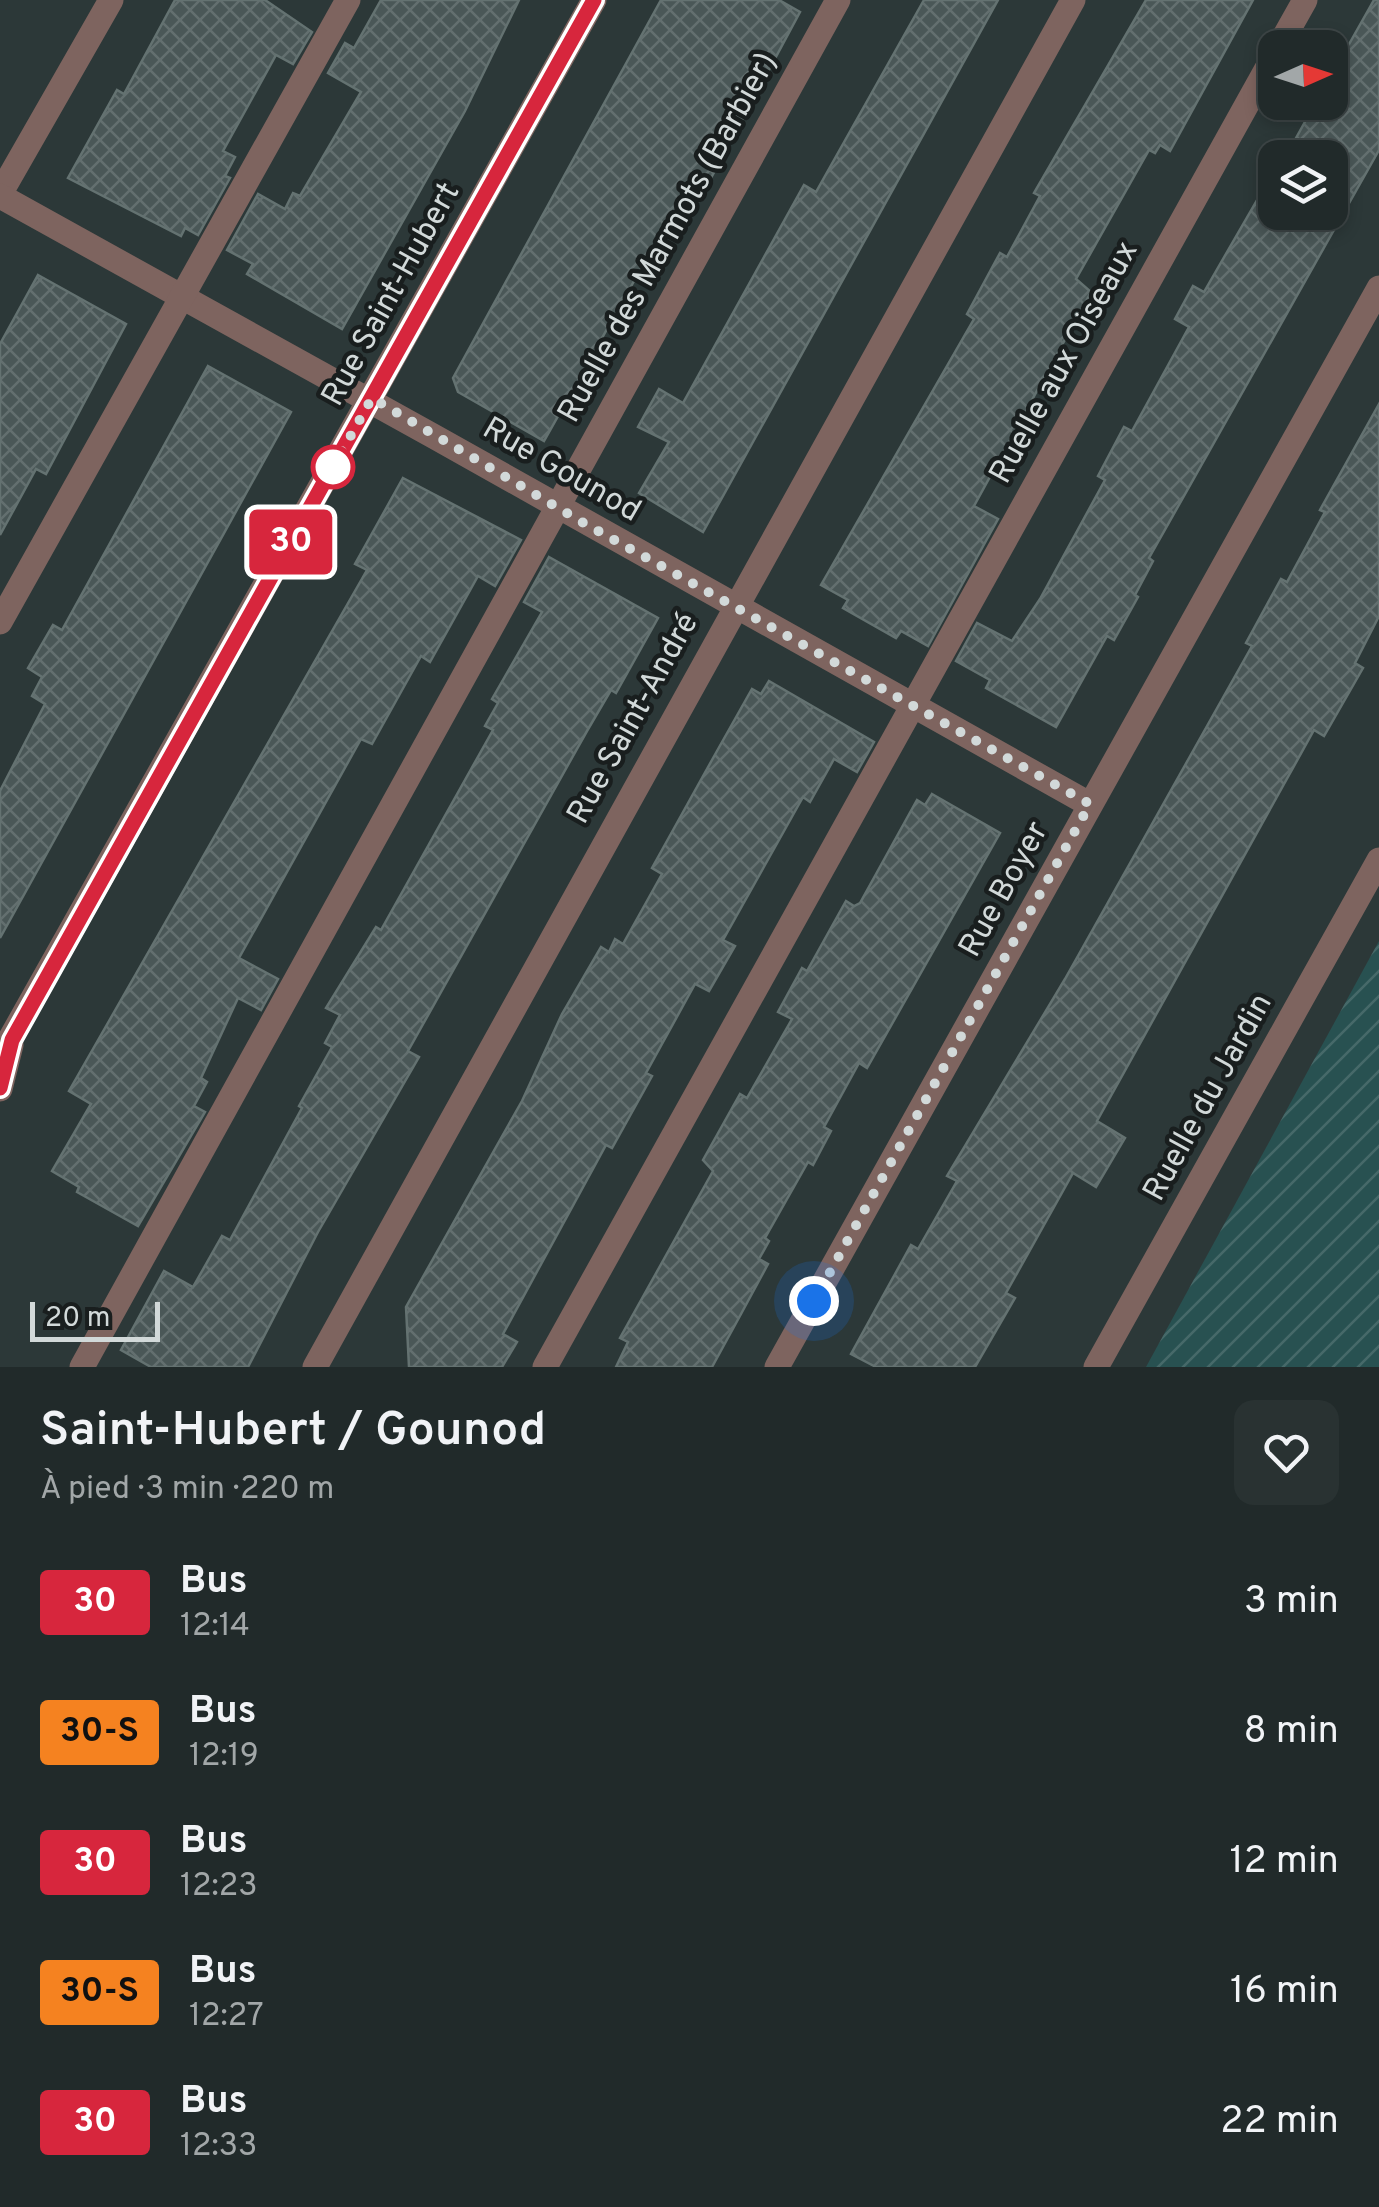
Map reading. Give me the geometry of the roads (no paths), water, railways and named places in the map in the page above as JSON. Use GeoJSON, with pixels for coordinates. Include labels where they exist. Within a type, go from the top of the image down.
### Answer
{"type":"FeatureCollection","features":[{"type":"Feature","properties":{"kind":"street"},"geometry":{"type":"LineString","coordinates":[[0,195],[110,0]]}},
{"type":"Feature","properties":{"kind":"street"},"geometry":{"type":"LineString","coordinates":[[0,622],[348,0]]}},
{"type":"Feature","properties":{"kind":"street","name":"Rue Saint-Hubert"},"geometry":{"type":"LineString","coordinates":[[0,1088],[6,1049],[594,0]]}},
{"type":"Feature","properties":{"kind":"street","name":"Ruelle des Marmots (Barbier)"},"geometry":{"type":"LineString","coordinates":[[82,1367],[838,0]]}},
{"type":"Feature","properties":{"kind":"street","name":"Rue Saint-André"},"geometry":{"type":"LineString","coordinates":[[314,1367],[1073,0]]}},
{"type":"Feature","properties":{"kind":"street","name":"Ruelle aux Oiseaux"},"geometry":{"type":"LineString","coordinates":[[1288,30],[1305,0]]}},
{"type":"Feature","properties":{"kind":"street","name":"Ruelle aux Oiseaux"},"geometry":{"type":"LineString","coordinates":[[546,1367],[1258,84]]}},
{"type":"Feature","properties":{"kind":"street","name":"Rue Gounod"},"geometry":{"type":"LineString","coordinates":[[0,195],[372,398],[558,507],[1090,804]]}},
{"type":"Feature","properties":{"kind":"street","name":"Rue Boyer"},"geometry":{"type":"LineString","coordinates":[[777,1367],[1379,288]]}},
{"type":"Feature","properties":{"kind":"street","name":"Ruelle du Jardin"},"geometry":{"type":"LineString","coordinates":[[1096,1367],[1379,860]]}}]}
